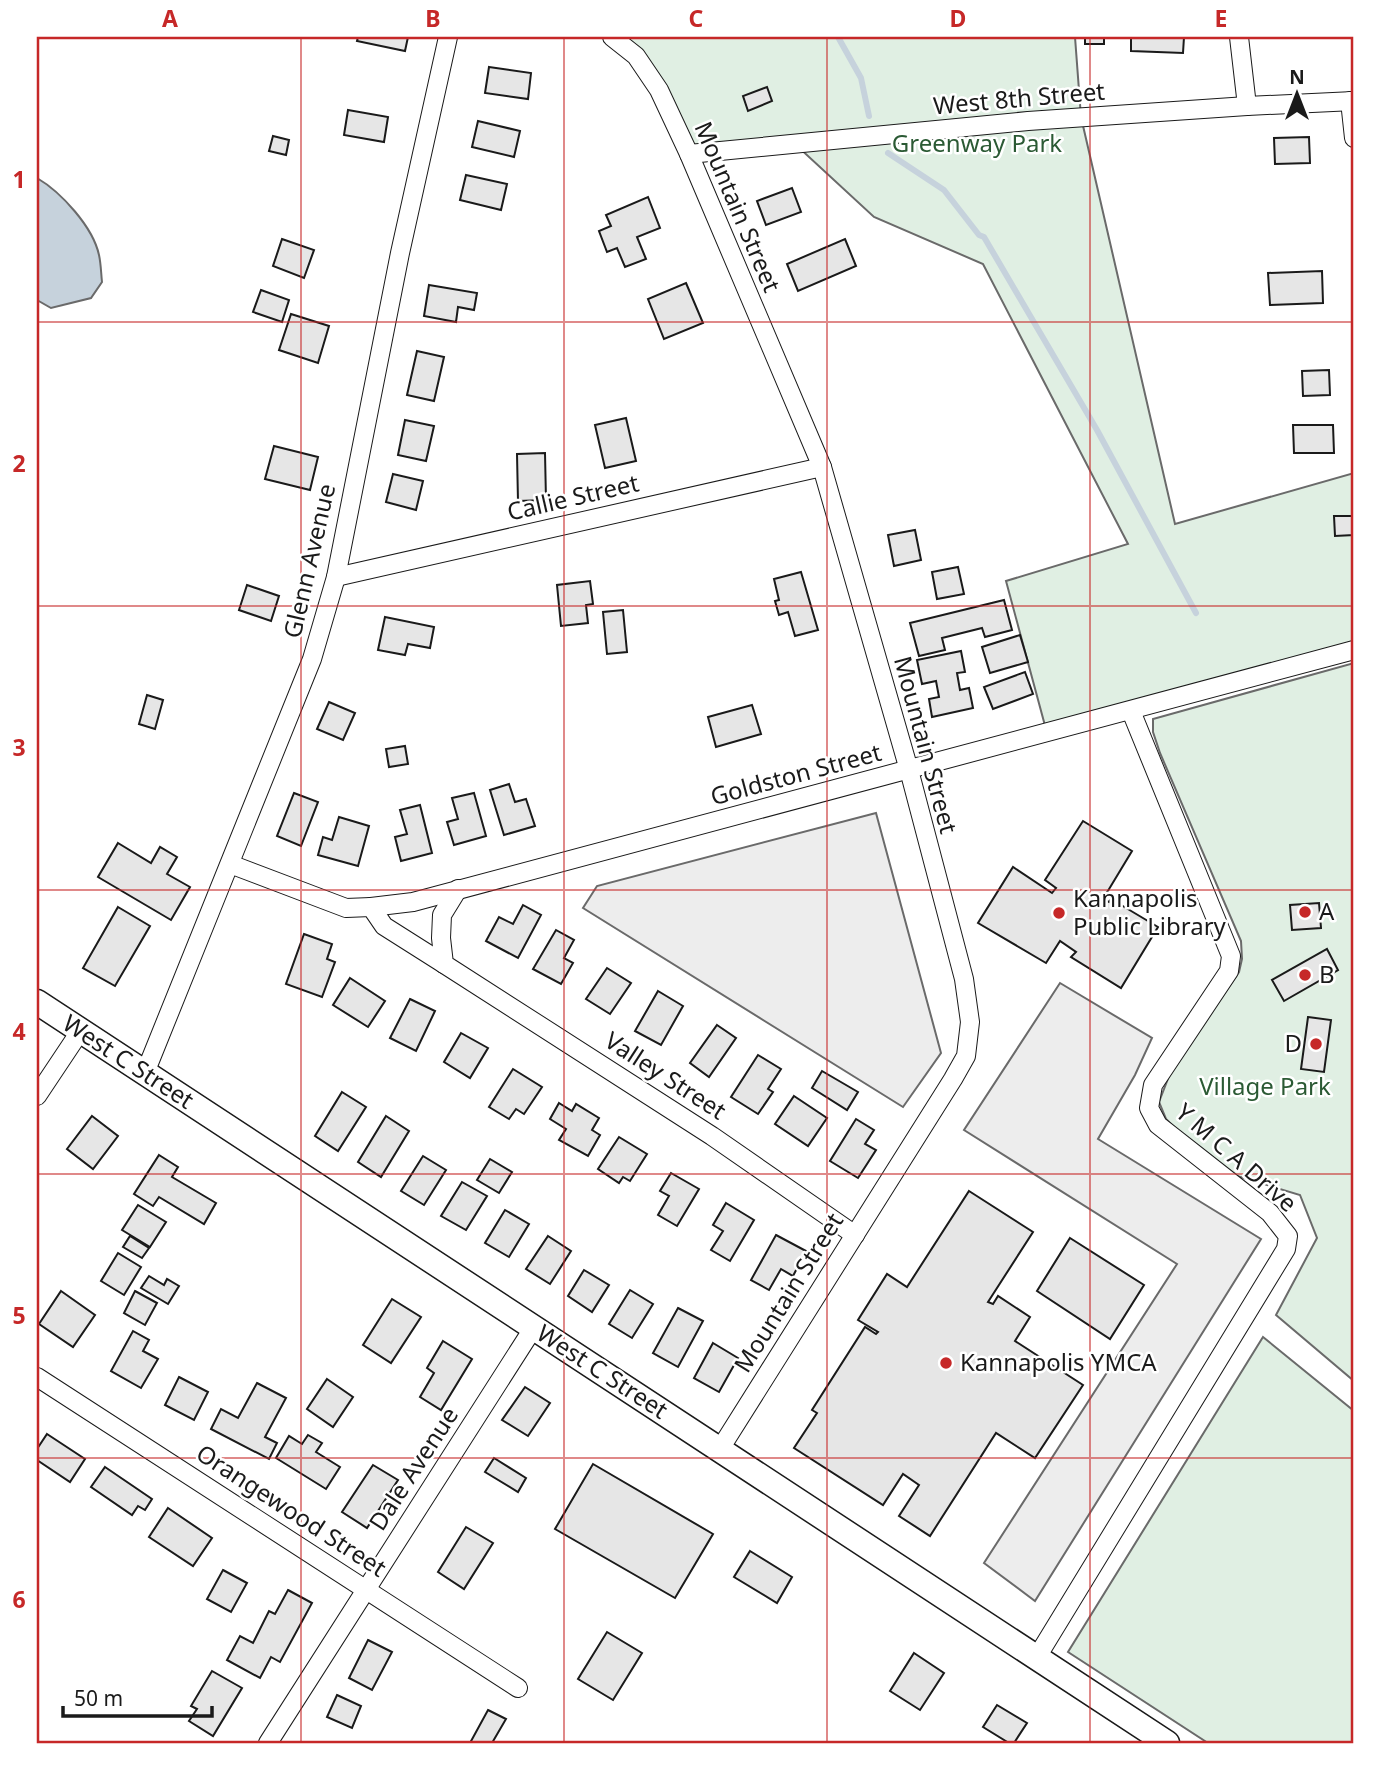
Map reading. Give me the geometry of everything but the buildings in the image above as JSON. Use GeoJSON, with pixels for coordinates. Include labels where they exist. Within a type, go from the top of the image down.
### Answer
{"type":"FeatureCollection","features":[{"type":"Feature","properties":{"kind":"main road","name":"West C Street"},"geometry":{"type":"LineString","coordinates":[[37,1002],[1164,1742]]}},
{"type":"Feature","properties":{"kind":"street","name":"Glenn Avenue"},"geometry":{"type":"LineString","coordinates":[[145,1073],[312,659],[335,577],[400,253],[448,37]]}},
{"type":"Feature","properties":{"kind":"street","name":"Mountain Street"},"geometry":{"type":"LineString","coordinates":[[612,37],[636,56],[659,90],[822,467],[909,770],[964,979],[970,1022],[966,1056],[953,1079],[720,1449]]}},
{"type":"Feature","properties":{"kind":"street"},"geometry":{"type":"LineString","coordinates":[[1239,37],[1247,106]]}},
{"type":"Feature","properties":{"kind":"street","name":"West 8th Street"},"geometry":{"type":"LineString","coordinates":[[689,155],[1028,121],[1352,101]]}},
{"type":"Feature","properties":{"kind":"street"},"geometry":{"type":"LineString","coordinates":[[1352,101],[1354,138]]}},
{"type":"Feature","properties":{"kind":"street","name":"Callie Street"},"geometry":{"type":"LineString","coordinates":[[335,577],[822,467]]}},
{"type":"Feature","properties":{"kind":"street","name":"Goldston Street"},"geometry":{"type":"LineString","coordinates":[[371,907],[412,902],[1354,650]]}},
{"type":"Feature","properties":{"kind":"street","name":"Y M C A Drive"},"geometry":{"type":"LineString","coordinates":[[1037,1657],[1286,1249],[1288,1236],[1270,1213],[1157,1125],[1149,1108],[1153,1085],[1228,971],[1231,956],[1131,711]]}},
{"type":"Feature","properties":{"kind":"street"},"geometry":{"type":"LineString","coordinates":[[230,864],[346,908],[371,907]]}},
{"type":"Feature","properties":{"kind":"street"},"geometry":{"type":"LineString","coordinates":[[444,964],[442,915],[458,889]]}},
{"type":"Feature","properties":{"kind":"street","name":"Valley Street"},"geometry":{"type":"LineString","coordinates":[[371,907],[384,926],[712,1136],[855,1235]]}},
{"type":"Feature","properties":{"kind":"street"},"geometry":{"type":"LineString","coordinates":[[37,1096],[81,1030]]}},
{"type":"Feature","properties":{"kind":"street","name":"Dale Avenue"},"geometry":{"type":"LineString","coordinates":[[268,1743],[534,1328]]}},
{"type":"Feature","properties":{"kind":"street","name":"Orangewood Street"},"geometry":{"type":"LineString","coordinates":[[37,1377],[518,1688]]}},
{"type":"Feature","properties":{"kind":"green space","name":"Greenway Park"},"geometry":{"type":"Polygon","coordinates":[[[610,37],[1075,37],[1081,117],[1175,524],[1354,473],[1354,650],[1047,733],[1006,581],[1128,544],[983,264],[874,217],[795,144],[689,154],[652,81],[610,37]]]}},
{"type":"Feature","properties":{"kind":"green space","name":"Village Park"},"geometry":{"type":"Polygon","coordinates":[[[1354,663],[1354,1381],[1276,1315],[1317,1238],[1300,1195],[1237,1176],[1181,1134],[1166,1119],[1159,1102],[1171,1071],[1239,972],[1242,959],[1241,941],[1160,753],[1153,732],[1153,719],[1354,663]]]}},
{"type":"Feature","properties":{"kind":"green space"},"geometry":{"type":"Polygon","coordinates":[[[1263,1337],[1354,1411],[1354,1743],[1208,1743],[1068,1652],[1263,1337]]]}},
{"type":"Feature","properties":{"kind":"shaded area"},"geometry":{"type":"Polygon","coordinates":[[[37,178],[75,211],[96,244],[102,282],[91,298],[51,308],[37,300],[37,178]]]}},
{"type":"Feature","properties":{"kind":"shaded area"},"geometry":{"type":"Polygon","coordinates":[[[876,813],[941,1053],[903,1107],[583,908],[597,886],[876,813]]]}},
{"type":"Feature","properties":{"kind":"shaded area"},"geometry":{"type":"Polygon","coordinates":[[[1060,983],[1152,1038],[1135,1075],[1098,1139],[1261,1239],[1035,1601],[984,1563],[1177,1264],[964,1130],[1060,983]]]}},
{"type":"Feature","properties":{"kind":"waterway"},"geometry":{"type":"LineString","coordinates":[[838,37],[861,78],[869,116]]}},
{"type":"Feature","properties":{"kind":"waterway"},"geometry":{"type":"LineString","coordinates":[[888,153],[944,190],[979,235],[984,237],[1097,430],[1196,613]]}},
{"type":"Feature","properties":{"kind":"fence"},"geometry":{"type":"LineString","coordinates":[[1354,1238],[1354,1245]]}},
{"type":"Feature","properties":{"kind":"place","name":"A"},"geometry":{"type":"Point","coordinates":[1305,912]}},
{"type":"Feature","properties":{"kind":"place","name":"Kannapolis Public Library"},"geometry":{"type":"Point","coordinates":[1059,913]}},
{"type":"Feature","properties":{"kind":"place","name":"B"},"geometry":{"type":"Point","coordinates":[1305,975]}},
{"type":"Feature","properties":{"kind":"place","name":"D"},"geometry":{"type":"Point","coordinates":[1316,1044]}},
{"type":"Feature","properties":{"kind":"place","name":"Kannapolis YMCA"},"geometry":{"type":"Point","coordinates":[946,1363]}}]}
